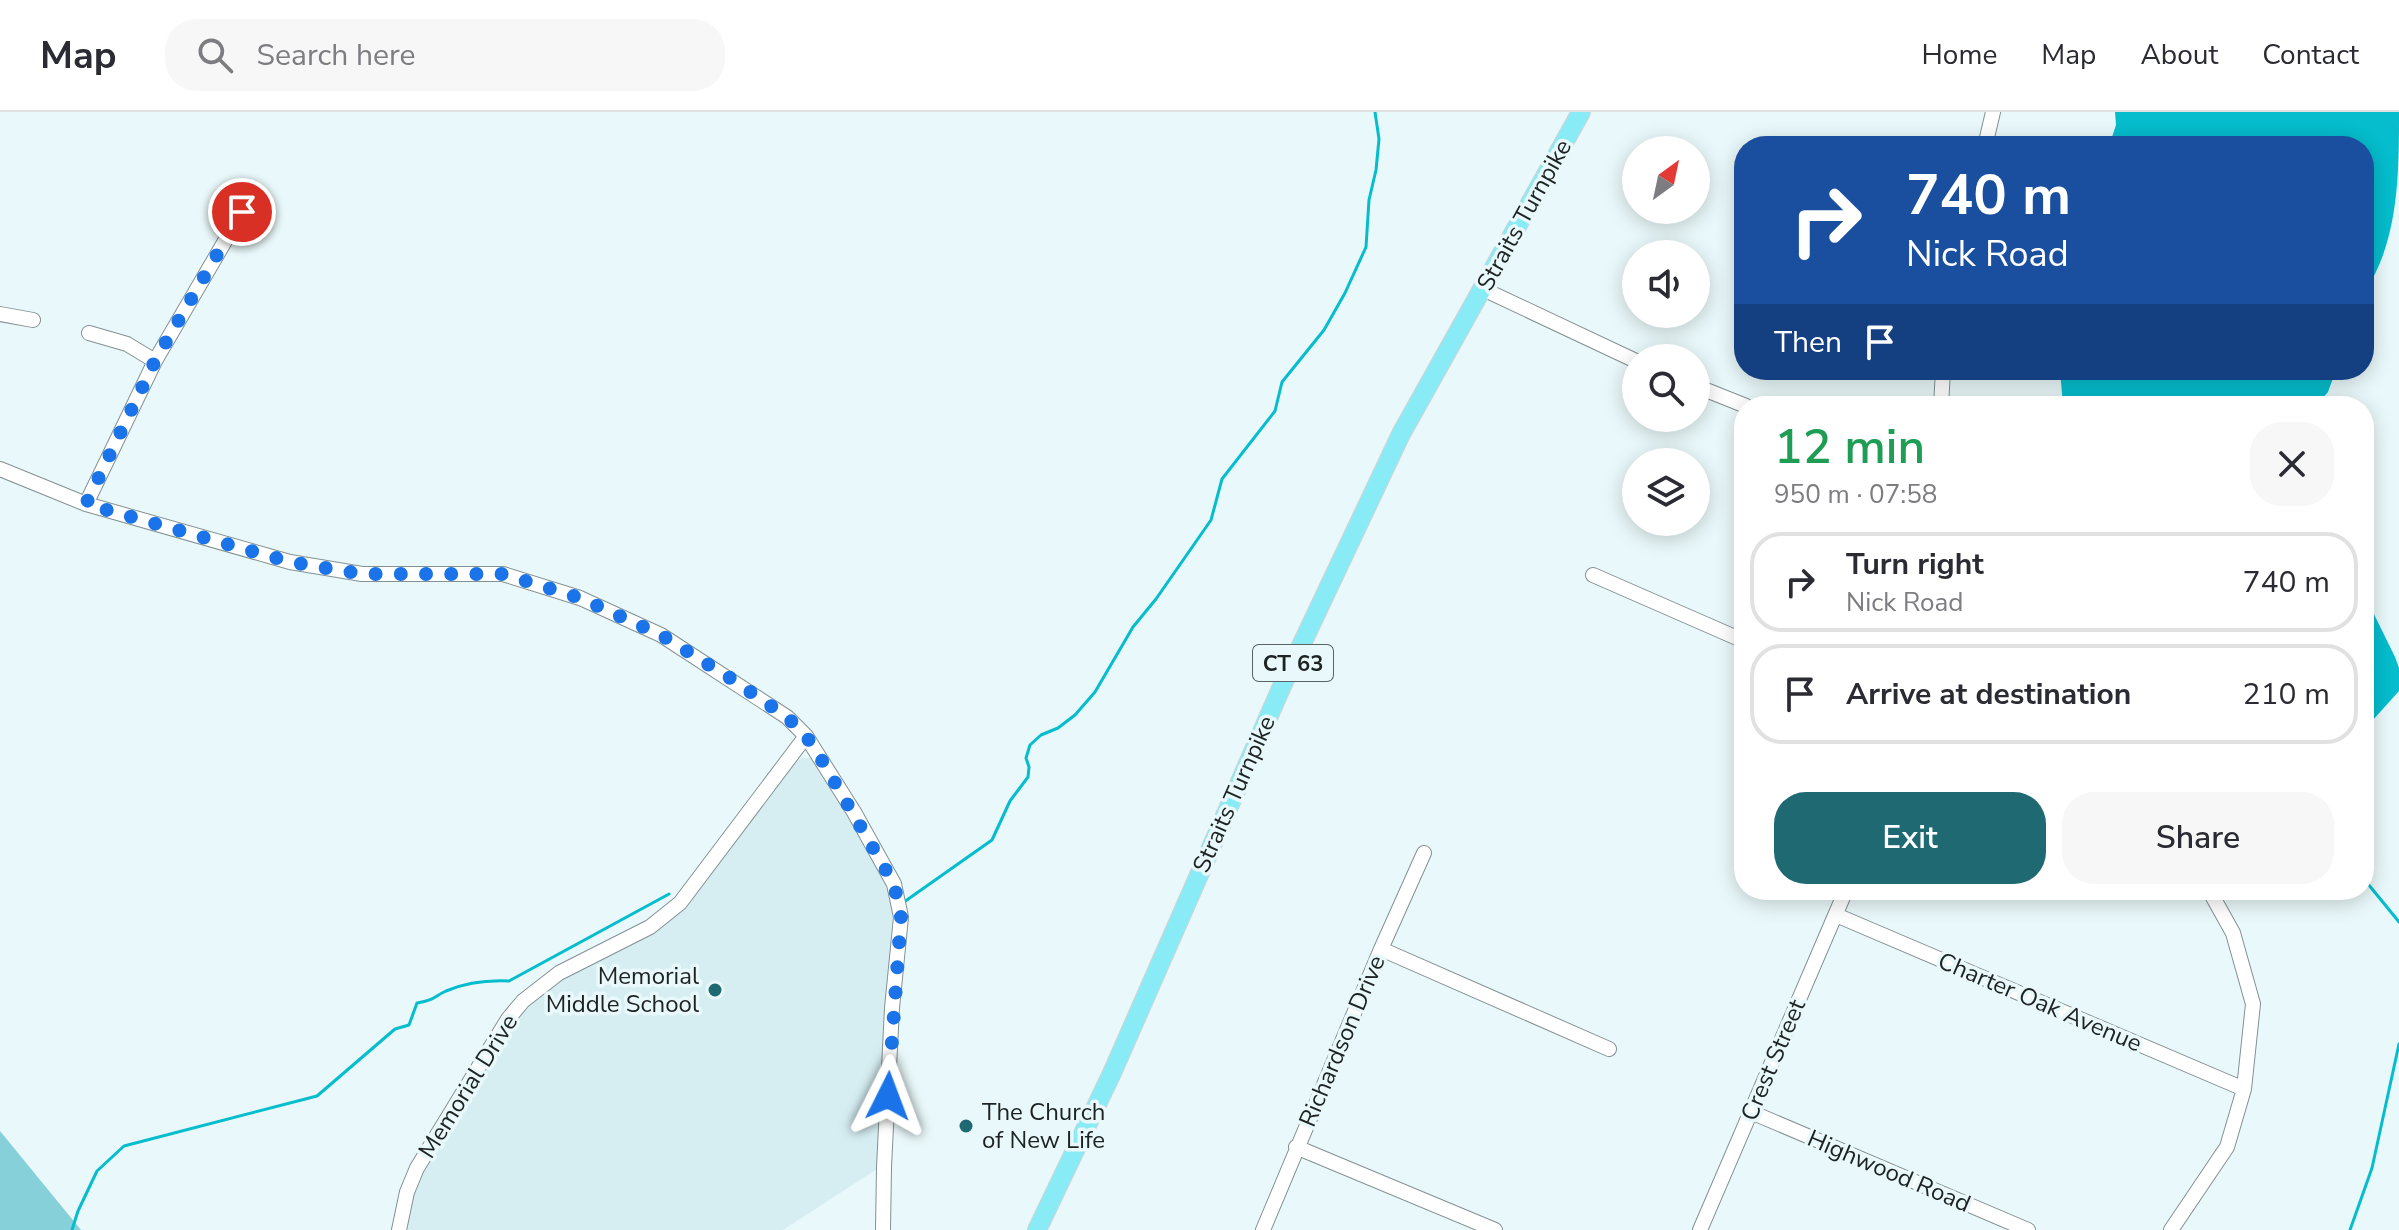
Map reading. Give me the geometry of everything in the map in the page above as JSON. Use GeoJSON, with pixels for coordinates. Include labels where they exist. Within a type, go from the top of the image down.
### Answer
{"type":"FeatureCollection","features":[{"type":"Feature","properties":{"kind":"main road","name":"Straits Turnpike"},"geometry":{"type":"LineString","coordinates":[[1037,1230],[1112,1073],[1289,671],[1401,434],[1581,112]]}},
{"type":"Feature","properties":{"kind":"street"},"geometry":{"type":"LineString","coordinates":[[1987,136],[1993,112]]}},
{"type":"Feature","properties":{"kind":"street"},"geometry":{"type":"LineString","coordinates":[[86,504],[155,361],[242,212]]}},
{"type":"Feature","properties":{"kind":"street"},"geometry":{"type":"LineString","coordinates":[[1483,289],[1622,354]]}},
{"type":"Feature","properties":{"kind":"street"},"geometry":{"type":"LineString","coordinates":[[0,314],[33,320]]}},
{"type":"Feature","properties":{"kind":"street"},"geometry":{"type":"LineString","coordinates":[[89,333],[127,344],[155,361]]}},
{"type":"Feature","properties":{"kind":"street"},"geometry":{"type":"LineString","coordinates":[[1710,392],[1734,401]]}},
{"type":"Feature","properties":{"kind":"street"},"geometry":{"type":"LineString","coordinates":[[0,469],[86,504],[290,562],[362,574],[503,574],[580,598],[672,642],[787,717],[806,736],[835,779],[894,884],[901,917],[892,1008],[883,1230]]}},
{"type":"Feature","properties":{"kind":"street"},"geometry":{"type":"LineString","coordinates":[[1593,575],[1734,637]]}},
{"type":"Feature","properties":{"kind":"street","name":"Memorial Drive"},"geometry":{"type":"LineString","coordinates":[[399,1230],[407,1192],[417,1168],[508,1019],[523,1001],[559,973],[650,927],[680,903],[806,736]]}},
{"type":"Feature","properties":{"kind":"street","name":"Richardson Drive"},"geometry":{"type":"LineString","coordinates":[[1263,1230],[1424,853]]}},
{"type":"Feature","properties":{"kind":"street","name":"Crest Street"},"geometry":{"type":"LineString","coordinates":[[1700,1230],[1842,900]]}},
{"type":"Feature","properties":{"kind":"street"},"geometry":{"type":"LineString","coordinates":[[2171,1230],[2227,1147],[2244,1089],[2253,1004],[2233,933],[2215,900]]}},
{"type":"Feature","properties":{"kind":"street","name":"Charter Oak Avenue"},"geometry":{"type":"LineString","coordinates":[[1836,915],[2244,1089]]}},
{"type":"Feature","properties":{"kind":"street"},"geometry":{"type":"LineString","coordinates":[[1381,949],[1609,1049]]}},
{"type":"Feature","properties":{"kind":"street","name":"Highwood Road"},"geometry":{"type":"LineString","coordinates":[[1751,1112],[2028,1230]]}},
{"type":"Feature","properties":{"kind":"street"},"geometry":{"type":"LineString","coordinates":[[1296,1147],[1495,1230]]}},
{"type":"Feature","properties":{"kind":"shaded area"},"geometry":{"type":"Polygon","coordinates":[[[2115,112],[2399,112],[2395,207],[2376,273],[2374,276],[2374,136],[2112,136],[2116,125],[2115,112]]]}},
{"type":"Feature","properties":{"kind":"shaded area"},"geometry":{"type":"Polygon","coordinates":[[[2061,380],[2332,380],[2325,396],[2062,396],[2061,380]]]}},
{"type":"Feature","properties":{"kind":"shaded area"},"geometry":{"type":"Polygon","coordinates":[[[2374,614],[2399,668],[2399,691],[2374,719],[2374,614]]]}},
{"type":"Feature","properties":{"kind":"shaded area","name":"Memorial Middle School"},"geometry":{"type":"Polygon","coordinates":[[[802,758],[817,762],[844,806],[886,886],[893,914],[877,1169],[783,1230],[406,1230],[415,1188],[426,1163],[517,1017],[552,983],[658,929],[682,908],[795,762],[802,758]]]}},
{"type":"Feature","properties":{"kind":"shaded area"},"geometry":{"type":"Polygon","coordinates":[[[0,1131],[81,1230],[0,1230],[0,1131]]]}},
{"type":"Feature","properties":{"kind":"waterway"},"geometry":{"type":"LineString","coordinates":[[904,902],[992,840],[1010,801],[1028,777],[1026,758],[1030,745],[1075,715],[1095,692],[1133,627],[1211,520],[1222,479],[1275,411],[1282,382],[1324,330],[1366,247],[1369,200],[1379,139],[1375,112]]}},
{"type":"Feature","properties":{"kind":"waterway"},"geometry":{"type":"LineString","coordinates":[[2374,891],[2399,922]]}},
{"type":"Feature","properties":{"kind":"waterway"},"geometry":{"type":"LineString","coordinates":[[72,1230],[97,1171],[124,1146],[317,1096],[395,1029],[409,1025],[417,1003],[461,986],[509,981],[669,894]]}},
{"type":"Feature","properties":{"kind":"waterway"},"geometry":{"type":"LineString","coordinates":[[2350,1230],[2372,1168],[2399,1044]]}},
{"type":"Feature","properties":{"kind":"place","name":"Memorial Middle School"},"geometry":{"type":"Point","coordinates":[715,990]}},
{"type":"Feature","properties":{"kind":"place","name":"The Church of New Life"},"geometry":{"type":"Point","coordinates":[966,1126]}},
{"type":"Feature","properties":{"kind":"route"},"geometry":{"type":"LineString","coordinates":[[242,212],[155,361],[86,504],[306,565],[362,574],[503,574],[580,598],[661,635],[787,717],[806,736],[835,779],[894,884],[901,917],[888,1096]]}}]}
